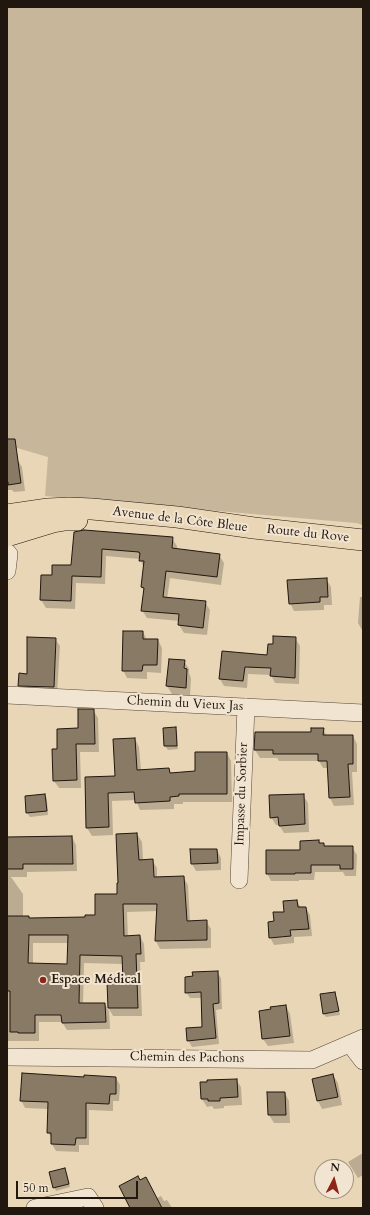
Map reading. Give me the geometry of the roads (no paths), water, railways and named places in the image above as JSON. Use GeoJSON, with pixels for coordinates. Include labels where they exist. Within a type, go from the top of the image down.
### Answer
{"type":"FeatureCollection","features":[{"type":"Feature","properties":{"kind":"main road","name":"Avenue de la Côte Bleue"},"geometry":{"type":"LineString","coordinates":[[7,515],[48,509],[68,508],[177,517],[254,528]]}},
{"type":"Feature","properties":{"kind":"main road","name":"Avenue de la Côte Bleue"},"geometry":{"type":"LineString","coordinates":[[7,553],[53,522],[65,520],[86,520],[186,527],[254,528]]}},
{"type":"Feature","properties":{"kind":"main road","name":"Route du Rove"},"geometry":{"type":"LineString","coordinates":[[254,528],[363,540]]}},
{"type":"Feature","properties":{"kind":"street","name":"Chemin du Vieux Jas"},"geometry":{"type":"LineString","coordinates":[[7,695],[363,713]]}},
{"type":"Feature","properties":{"kind":"street","name":"Impasse du Sorbier"},"geometry":{"type":"LineString","coordinates":[[239,880],[246,707]]}},
{"type":"Feature","properties":{"kind":"street","name":"Chemin des Pachons"},"geometry":{"type":"LineString","coordinates":[[7,1057],[312,1060],[356,1041]]}},
{"type":"Feature","properties":{"kind":"street"},"geometry":{"type":"LineString","coordinates":[[356,1041],[363,1061]]}},
{"type":"Feature","properties":{"kind":"street"},"geometry":{"type":"LineString","coordinates":[[35,1208],[88,1196],[95,1208]]}},
{"type":"Feature","properties":{"kind":"place","name":"Espace Médical"},"geometry":{"type":"Point","coordinates":[43,980]}}]}
